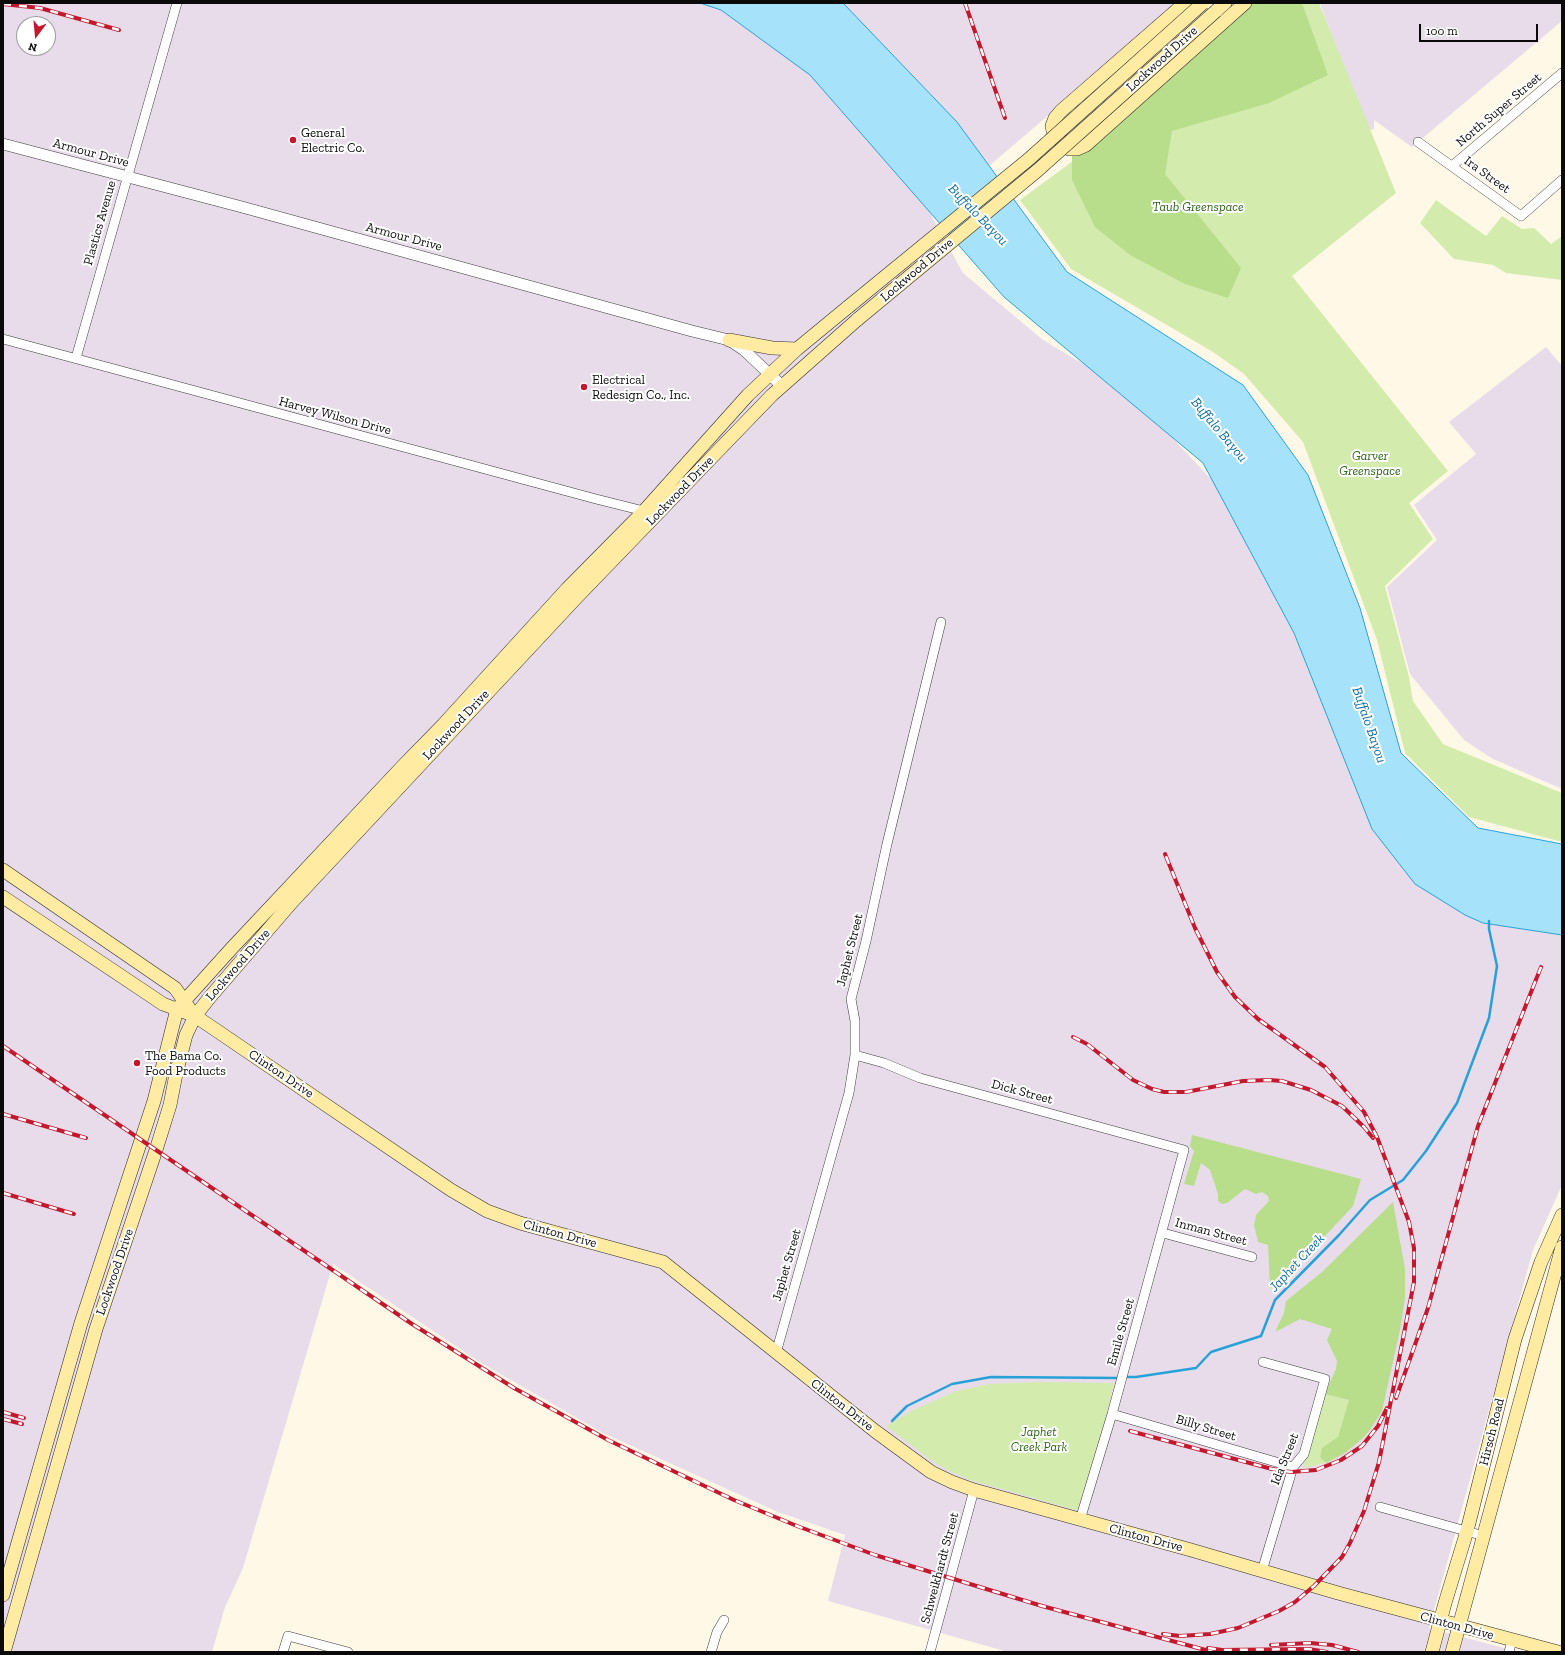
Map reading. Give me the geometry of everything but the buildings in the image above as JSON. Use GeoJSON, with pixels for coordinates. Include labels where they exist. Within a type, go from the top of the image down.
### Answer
{"type":"FeatureCollection","features":[{"type":"Feature","properties":{"kind":"main road"},"geometry":{"type":"LineString","coordinates":[[1185,3],[1061,111],[1055,118],[1052,126],[1053,131],[1069,150],[1077,149],[1086,145],[1245,3]]}},
{"type":"Feature","properties":{"kind":"main road","name":"Lockwood Drive"},"geometry":{"type":"LineString","coordinates":[[3,1594],[80,1323],[154,1101],[181,1005],[262,915],[307,876],[510,660],[571,594],[748,395],[797,348],[1029,159],[1203,3]]}},
{"type":"Feature","properties":{"kind":"main road","name":"Lockwood Drive"},"geometry":{"type":"LineString","coordinates":[[571,594],[662,509],[782,386],[858,318],[1038,170],[1220,7]]}},
{"type":"Feature","properties":{"kind":"main road"},"geometry":{"type":"LineString","coordinates":[[729,340],[772,348],[797,348]]}},
{"type":"Feature","properties":{"kind":"main road","name":"Clinton Drive"},"geometry":{"type":"LineString","coordinates":[[3,870],[175,988],[181,1005],[195,1016],[446,1186],[487,1211],[520,1223],[663,1262],[875,1431],[931,1472],[974,1490],[1459,1626],[1510,1646],[1558,1652]]}},
{"type":"Feature","properties":{"kind":"main road","name":"Lockwood Drive"},"geometry":{"type":"LineString","coordinates":[[4,1648],[20,1598],[96,1329],[170,1105],[186,1035],[195,1016],[272,925],[307,876]]}},
{"type":"Feature","properties":{"kind":"main road","name":"Clinton Drive"},"geometry":{"type":"LineString","coordinates":[[3,897],[164,1004],[181,1005]]}},
{"type":"Feature","properties":{"kind":"main road"},"geometry":{"type":"LineString","coordinates":[[262,915],[272,925]]}},
{"type":"Feature","properties":{"kind":"main road","name":"Hirsch Road"},"geometry":{"type":"LineString","coordinates":[[1432,1652],[1467,1531],[1515,1339],[1541,1262],[1562,1215]]}},
{"type":"Feature","properties":{"kind":"main road","name":"Hirsch Road"},"geometry":{"type":"LineString","coordinates":[[1452,1652],[1562,1247]]}},
{"type":"Feature","properties":{"kind":"main road"},"geometry":{"type":"LineString","coordinates":[[3,1594],[20,1598]]}},
{"type":"Feature","properties":{"kind":"street","name":"Plastics Avenue"},"geometry":{"type":"LineString","coordinates":[[76,358],[177,3]]}},
{"type":"Feature","properties":{"kind":"street","name":"North Super Street"},"geometry":{"type":"LineString","coordinates":[[1452,166],[1562,73]]}},
{"type":"Feature","properties":{"kind":"street","name":"Ira Street"},"geometry":{"type":"LineString","coordinates":[[1418,142],[1521,216],[1562,180]]}},
{"type":"Feature","properties":{"kind":"street","name":"Armour Drive"},"geometry":{"type":"LineString","coordinates":[[3,144],[242,207],[729,340],[744,350],[782,386]]}},
{"type":"Feature","properties":{"kind":"street","name":"Harvey Wilson Drive"},"geometry":{"type":"LineString","coordinates":[[3,339],[272,413],[644,511],[662,509]]}},
{"type":"Feature","properties":{"kind":"street","name":"Japhet Street"},"geometry":{"type":"LineString","coordinates":[[776,1353],[849,1093],[855,1055],[855,1021],[851,999],[941,622]]}},
{"type":"Feature","properties":{"kind":"street","name":"Dick Street"},"geometry":{"type":"LineString","coordinates":[[855,1055],[884,1063],[920,1078],[1184,1150]]}},
{"type":"Feature","properties":{"kind":"street","name":"Emile Street"},"geometry":{"type":"LineString","coordinates":[[1080,1520],[1163,1233],[1184,1150]]}},
{"type":"Feature","properties":{"kind":"street","name":"Inman Street"},"geometry":{"type":"LineString","coordinates":[[1163,1233],[1252,1257]]}},
{"type":"Feature","properties":{"kind":"street","name":"Ida Street"},"geometry":{"type":"LineString","coordinates":[[1262,1571],[1293,1467],[1304,1454],[1325,1379],[1263,1362]]}},
{"type":"Feature","properties":{"kind":"street","name":"Billy Street"},"geometry":{"type":"LineString","coordinates":[[1112,1411],[1293,1467]]}},
{"type":"Feature","properties":{"kind":"street","name":"Schweikhardt Street"},"geometry":{"type":"LineString","coordinates":[[930,1652],[974,1490]]}},
{"type":"Feature","properties":{"kind":"street"},"geometry":{"type":"LineString","coordinates":[[1380,1507],[1484,1536]]}},
{"type":"Feature","properties":{"kind":"street"},"geometry":{"type":"LineString","coordinates":[[711,1652],[717,1632],[724,1620]]}},
{"type":"Feature","properties":{"kind":"street"},"geometry":{"type":"LineString","coordinates":[[283,1652],[288,1636],[348,1652]]}},
{"type":"Feature","properties":{"kind":"shaded area"},"geometry":{"type":"Polygon","coordinates":[[[3,3],[700,3],[721,10],[837,93],[924,202],[963,273],[1043,340],[1127,390],[1214,482],[1294,633],[1372,829],[1483,923],[1562,935],[1562,1185],[1533,1250],[1429,1628],[1519,1652],[1008,1652],[828,1601],[845,1535],[778,1512],[603,1433],[478,1361],[333,1264],[243,1568],[225,1607],[212,1652],[3,1652],[3,3]]]}},
{"type":"Feature","properties":{"kind":"shaded area"},"geometry":{"type":"Polygon","coordinates":[[[837,3],[1180,3],[989,166],[957,122],[837,3]]]}},
{"type":"Feature","properties":{"kind":"shaded area"},"geometry":{"type":"Polygon","coordinates":[[[1320,3],[1562,3],[1562,21],[1412,147],[1374,120],[1374,129],[1366,131],[1320,3]]]}},
{"type":"Feature","properties":{"kind":"shaded area"},"geometry":{"type":"Polygon","coordinates":[[[1546,347],[1562,366],[1562,789],[1493,759],[1464,740],[1410,674],[1387,587],[1437,540],[1414,505],[1476,454],[1449,422],[1546,347]]]}},
{"type":"Feature","properties":{"kind":"green space"},"geometry":{"type":"Polygon","coordinates":[[[1251,3],[1302,3],[1328,75],[1269,103],[1172,131],[1165,174],[1241,268],[1228,298],[1185,284],[1130,255],[1095,227],[1072,180],[1072,155],[1251,3]]]}},
{"type":"Feature","properties":{"kind":"green space","name":"Taub Greenspace"},"geometry":{"type":"Polygon","coordinates":[[[1254,3],[1319,3],[1396,193],[1292,276],[1448,471],[1409,503],[1433,539],[1385,586],[1409,677],[1413,701],[1443,744],[1562,793],[1562,842],[1469,817],[1405,753],[1377,640],[1303,442],[1244,374],[1213,352],[1071,269],[1020,200],[1081,155],[1254,3]]]}},
{"type":"Feature","properties":{"kind":"green space"},"geometry":{"type":"Polygon","coordinates":[[[1436,200],[1486,236],[1502,216],[1522,229],[1534,228],[1551,244],[1562,236],[1562,280],[1506,273],[1493,265],[1454,259],[1420,223],[1436,200]]]}},
{"type":"Feature","properties":{"kind":"green space"},"geometry":{"type":"Polygon","coordinates":[[[1192,1135],[1361,1179],[1353,1206],[1313,1249],[1270,1289],[1268,1245],[1258,1242],[1254,1225],[1256,1215],[1269,1201],[1268,1196],[1262,1192],[1256,1194],[1245,1189],[1227,1203],[1222,1204],[1218,1201],[1218,1194],[1210,1170],[1201,1163],[1194,1186],[1184,1184],[1194,1151],[1190,1146],[1192,1135]]]}},
{"type":"Feature","properties":{"kind":"green space"},"geometry":{"type":"Polygon","coordinates":[[[1393,1202],[1405,1269],[1405,1298],[1400,1330],[1382,1411],[1370,1430],[1362,1439],[1345,1453],[1326,1463],[1320,1457],[1322,1448],[1338,1437],[1349,1400],[1325,1394],[1336,1369],[1337,1361],[1327,1340],[1332,1329],[1300,1319],[1275,1332],[1284,1313],[1286,1301],[1322,1272],[1393,1202]]]}},
{"type":"Feature","properties":{"kind":"green space","name":"Japhet Creek Park"},"geometry":{"type":"Polygon","coordinates":[[[1039,1382],[1114,1383],[1105,1422],[1079,1511],[970,1480],[951,1472],[932,1461],[886,1426],[909,1412],[956,1391],[990,1384],[1039,1382]]]}},
{"type":"Feature","properties":{"kind":"green space"},"geometry":{"type":"Polygon","coordinates":[[[1325,1394],[1350,1400],[1338,1437],[1322,1448],[1320,1457],[1326,1463],[1303,1468],[1325,1394]]]}},
{"type":"Feature","properties":{"kind":"water","name":"Buffalo Bayou"},"geometry":{"type":"Polygon","coordinates":[[[700,3],[843,3],[957,122],[1067,272],[1243,385],[1308,475],[1360,608],[1401,753],[1478,828],[1562,844],[1562,935],[1483,923],[1465,915],[1415,884],[1372,829],[1294,633],[1203,463],[1004,297],[810,75],[721,10],[700,3]]]}},
{"type":"Feature","properties":{"kind":"waterway","name":"Japhet Creek"},"geometry":{"type":"LineString","coordinates":[[1125,1377],[1136,1377],[1196,1368],[1211,1352],[1261,1336],[1275,1300],[1339,1235],[1370,1200],[1403,1180],[1426,1151],[1457,1103],[1489,1018],[1497,966],[1489,929],[1489,921]]}},
{"type":"Feature","properties":{"kind":"waterway","name":"Japhet Creek"},"geometry":{"type":"LineString","coordinates":[[892,1421],[907,1406],[952,1384],[991,1377],[1120,1378]]}},
{"type":"Feature","properties":{"kind":"railway"},"geometry":{"type":"LineString","coordinates":[[965,3],[1005,118]]}},
{"type":"Feature","properties":{"kind":"railway"},"geometry":{"type":"LineString","coordinates":[[3,4],[40,8],[119,30]]}},
{"type":"Feature","properties":{"kind":"railway"},"geometry":{"type":"LineString","coordinates":[[1163,1634],[1180,1636],[1210,1634],[1238,1628],[1279,1611],[1295,1602],[1314,1586],[1342,1557],[1364,1511],[1379,1462],[1414,1282],[1414,1248],[1409,1222],[1377,1137],[1364,1112],[1325,1067],[1258,1019],[1235,997],[1217,972],[1195,928],[1165,854]]}},
{"type":"Feature","properties":{"kind":"railway"},"geometry":{"type":"LineString","coordinates":[[1396,1398],[1428,1308],[1478,1126],[1541,967]]}},
{"type":"Feature","properties":{"kind":"railway"},"geometry":{"type":"LineString","coordinates":[[1073,1037],[1087,1044],[1133,1080],[1152,1089],[1164,1092],[1186,1092],[1243,1081],[1269,1080],[1282,1081],[1311,1090],[1342,1106],[1373,1138]]}},
{"type":"Feature","properties":{"kind":"railway"},"geometry":{"type":"LineString","coordinates":[[3,1046],[412,1324],[514,1388],[608,1440],[734,1500],[797,1526],[875,1555],[1042,1606],[1213,1652]]}},
{"type":"Feature","properties":{"kind":"railway"},"geometry":{"type":"LineString","coordinates":[[3,1114],[86,1138]]}},
{"type":"Feature","properties":{"kind":"railway"},"geometry":{"type":"LineString","coordinates":[[3,1193],[74,1214]]}},
{"type":"Feature","properties":{"kind":"railway"},"geometry":{"type":"LineString","coordinates":[[1130,1431],[1272,1469],[1291,1472],[1316,1470],[1341,1460],[1362,1446],[1378,1426],[1387,1408]]}},
{"type":"Feature","properties":{"kind":"railway"},"geometry":{"type":"LineString","coordinates":[[3,1412],[24,1418]]}},
{"type":"Feature","properties":{"kind":"railway"},"geometry":{"type":"LineString","coordinates":[[3,1419],[22,1424]]}},
{"type":"Feature","properties":{"kind":"railway"},"geometry":{"type":"LineString","coordinates":[[1271,1645],[1310,1643],[1332,1645],[1358,1652]]}},
{"type":"Feature","properties":{"kind":"railway"},"geometry":{"type":"LineString","coordinates":[[1208,1648],[1222,1650],[1309,1649],[1327,1652]]}},
{"type":"Feature","properties":{"kind":"place","name":"General Electric Co."},"geometry":{"type":"Point","coordinates":[293,140]}},
{"type":"Feature","properties":{"kind":"place","name":"Electrical Redesign Co., Inc."},"geometry":{"type":"Point","coordinates":[584,387]}},
{"type":"Feature","properties":{"kind":"place","name":"The Bama Co. Food Products"},"geometry":{"type":"Point","coordinates":[137,1063]}},
{"type":"Feature","properties":{"kind":"park label","name":"Garver Greenspace"},"geometry":{"type":"Point","coordinates":[1370,464]}}]}
